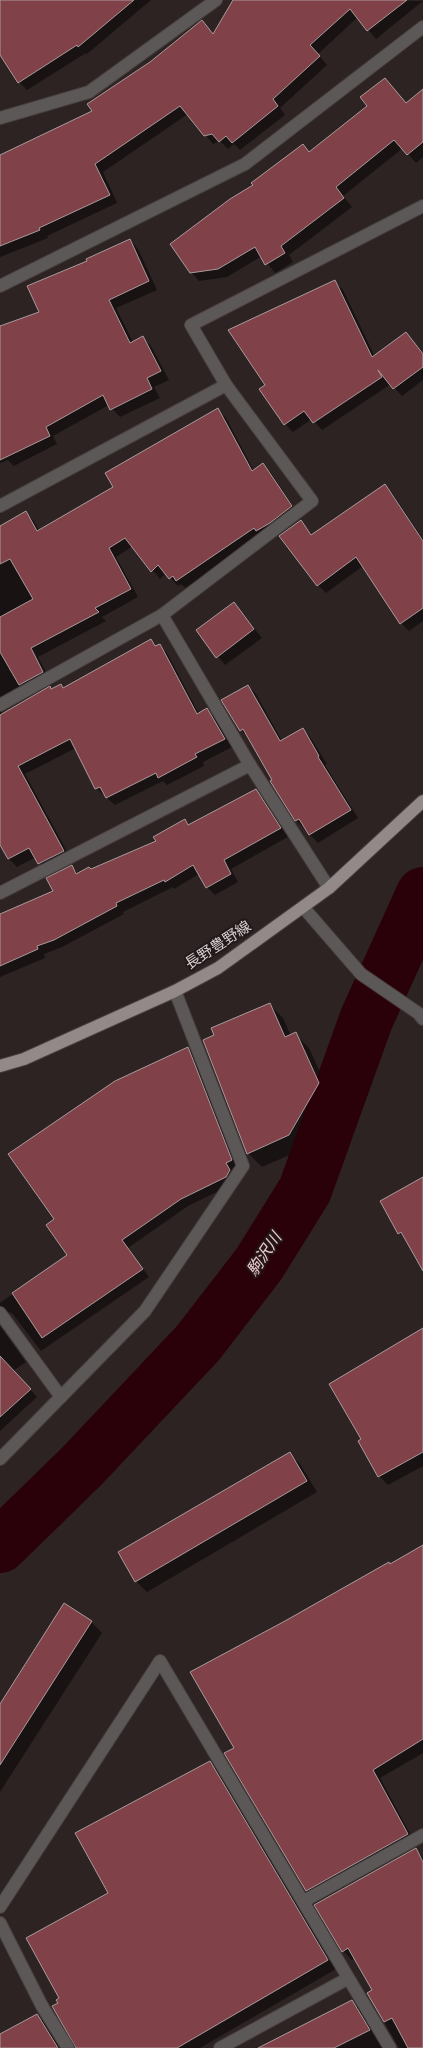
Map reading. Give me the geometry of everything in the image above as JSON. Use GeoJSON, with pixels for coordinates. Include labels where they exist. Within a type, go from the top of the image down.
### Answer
{"type":"FeatureCollection","features":[{"type":"Feature","properties":{"kind":"main road","name":"長野豊野線"},"geometry":{"type":"LineString","coordinates":[[0,1066],[24,1059],[175,991],[218,968],[329,888],[423,801]]}},
{"type":"Feature","properties":{"kind":"street"},"geometry":{"type":"LineString","coordinates":[[0,118],[89,92],[216,0]]}},
{"type":"Feature","properties":{"kind":"street"},"geometry":{"type":"LineString","coordinates":[[0,286],[245,164],[423,27]]}},
{"type":"Feature","properties":{"kind":"street"},"geometry":{"type":"LineString","coordinates":[[0,704],[162,615],[312,501],[226,385],[191,325],[423,206]]}},
{"type":"Feature","properties":{"kind":"street"},"geometry":{"type":"LineString","coordinates":[[0,506],[226,385]]}},
{"type":"Feature","properties":{"kind":"street"},"geometry":{"type":"LineString","coordinates":[[162,615],[250,765],[329,888]]}},
{"type":"Feature","properties":{"kind":"street"},"geometry":{"type":"LineString","coordinates":[[0,893],[250,765]]}},
{"type":"Feature","properties":{"kind":"street"},"geometry":{"type":"LineString","coordinates":[[303,907],[361,974],[420,1016]]}},
{"type":"Feature","properties":{"kind":"street"},"geometry":{"type":"LineString","coordinates":[[0,1458],[145,1311],[243,1166],[175,991]]}},
{"type":"Feature","properties":{"kind":"street"},"geometry":{"type":"LineString","coordinates":[[0,1314],[61,1397]]}},
{"type":"Feature","properties":{"kind":"street"},"geometry":{"type":"LineString","coordinates":[[0,1907],[160,1660],[304,1901],[347,1979],[390,2048]]}},
{"type":"Feature","properties":{"kind":"street"},"geometry":{"type":"LineString","coordinates":[[304,1901],[423,1835]]}},
{"type":"Feature","properties":{"kind":"street"},"geometry":{"type":"LineString","coordinates":[[0,1923],[42,2006],[68,2048]]}},
{"type":"Feature","properties":{"kind":"street"},"geometry":{"type":"LineString","coordinates":[[220,2048],[347,1979]]}},
{"type":"Feature","properties":{"kind":"building"},"geometry":{"type":"Polygon","coordinates":[[[0,0],[134,0],[78,47],[77,45],[18,83],[0,55],[0,0]]]}},
{"type":"Feature","properties":{"kind":"building"},"geometry":{"type":"Polygon","coordinates":[[[233,0],[407,0],[367,31],[350,9],[310,45],[320,56],[273,99],[278,106],[232,143],[226,136],[219,142],[212,134],[204,136],[180,106],[95,164],[110,195],[39,228],[40,230],[0,246],[0,155],[92,111],[87,104],[150,62],[202,20],[213,34],[233,0]]]}},
{"type":"Feature","properties":{"kind":"building"},"geometry":{"type":"Polygon","coordinates":[[[385,78],[406,103],[423,89],[423,142],[407,155],[394,140],[336,187],[344,198],[281,246],[285,253],[265,265],[255,247],[218,269],[190,273],[170,244],[230,199],[253,185],[251,183],[303,144],[309,152],[367,106],[360,97],[385,78]]]}},
{"type":"Feature","properties":{"kind":"building"},"geometry":{"type":"Polygon","coordinates":[[[130,239],[149,281],[109,300],[130,343],[143,336],[161,371],[147,378],[152,389],[110,410],[103,395],[46,427],[50,436],[0,460],[0,326],[39,312],[27,286],[87,261],[86,259],[130,239]]]}},
{"type":"Feature","properties":{"kind":"building"},"geometry":{"type":"Polygon","coordinates":[[[335,280],[372,357],[406,332],[423,354],[423,367],[393,389],[378,370],[382,377],[313,423],[304,411],[284,425],[259,389],[265,385],[228,330],[335,280]]]}},
{"type":"Feature","properties":{"kind":"building"},"geometry":{"type":"Polygon","coordinates":[[[218,408],[252,471],[263,463],[292,506],[270,523],[256,531],[254,528],[176,581],[173,576],[169,579],[158,565],[151,572],[125,538],[109,548],[131,589],[95,608],[99,612],[31,648],[43,672],[19,685],[0,652],[0,617],[33,599],[10,559],[0,564],[0,526],[26,511],[37,531],[113,487],[105,473],[218,408]]]}},
{"type":"Feature","properties":{"kind":"building"},"geometry":{"type":"Polygon","coordinates":[[[385,484],[423,541],[423,608],[400,624],[356,557],[317,586],[279,536],[301,520],[311,535],[385,484]]]}},
{"type":"Feature","properties":{"kind":"building"},"geometry":{"type":"Polygon","coordinates":[[[234,602],[254,629],[216,658],[196,630],[234,602]]]}},
{"type":"Feature","properties":{"kind":"building"},"geometry":{"type":"Polygon","coordinates":[[[151,639],[155,646],[160,644],[197,714],[207,708],[225,739],[195,754],[197,757],[158,778],[156,773],[106,798],[100,787],[95,789],[70,739],[18,766],[64,851],[38,864],[29,848],[8,859],[0,845],[0,715],[50,686],[51,689],[61,684],[63,688],[151,639]]]}},
{"type":"Feature","properties":{"kind":"building"},"geometry":{"type":"Polygon","coordinates":[[[248,685],[280,741],[303,728],[318,757],[351,810],[309,835],[299,819],[295,821],[270,781],[272,780],[243,729],[240,731],[221,700],[248,685]]]}},
{"type":"Feature","properties":{"kind":"building"},"geometry":{"type":"Polygon","coordinates":[[[256,789],[281,828],[224,860],[231,874],[206,888],[193,865],[165,882],[164,880],[116,903],[117,906],[54,940],[37,946],[38,949],[0,966],[0,914],[53,891],[46,878],[72,865],[76,874],[89,867],[91,869],[156,841],[153,837],[185,819],[188,825],[256,789]]]}},
{"type":"Feature","properties":{"kind":"building"},"geometry":{"type":"Polygon","coordinates":[[[270,1003],[285,1037],[296,1032],[319,1083],[289,1135],[247,1154],[203,1040],[214,1035],[211,1028],[270,1003]]]}},
{"type":"Feature","properties":{"kind":"building"},"geometry":{"type":"Polygon","coordinates":[[[188,1047],[232,1160],[226,1163],[230,1170],[226,1177],[181,1199],[122,1240],[143,1269],[42,1338],[12,1293],[67,1255],[46,1225],[54,1219],[8,1154],[115,1081],[188,1047]]]}},
{"type":"Feature","properties":{"kind":"building"},"geometry":{"type":"Polygon","coordinates":[[[423,1177],[423,1271],[401,1232],[398,1234],[380,1201],[423,1177]]]}},
{"type":"Feature","properties":{"kind":"building"},"geometry":{"type":"Polygon","coordinates":[[[423,1328],[423,1452],[378,1477],[358,1441],[361,1439],[329,1384],[423,1328]]]}},
{"type":"Feature","properties":{"kind":"building"},"geometry":{"type":"Polygon","coordinates":[[[0,1356],[31,1389],[0,1417],[0,1356]]]}},
{"type":"Feature","properties":{"kind":"building"},"geometry":{"type":"Polygon","coordinates":[[[290,1452],[307,1481],[135,1582],[118,1552],[290,1452]]]}},
{"type":"Feature","properties":{"kind":"building"},"geometry":{"type":"Polygon","coordinates":[[[423,1545],[423,1739],[373,1770],[408,1834],[306,1891],[224,1753],[234,1748],[190,1672],[423,1545]]]}},
{"type":"Feature","properties":{"kind":"building"},"geometry":{"type":"Polygon","coordinates":[[[64,1603],[92,1621],[0,1765],[0,1704],[64,1603]]]}},
{"type":"Feature","properties":{"kind":"building"},"geometry":{"type":"Polygon","coordinates":[[[210,1761],[328,1960],[177,2048],[76,2048],[52,2006],[58,2003],[56,2000],[59,1998],[26,1938],[108,1893],[75,1833],[210,1761]]]}},
{"type":"Feature","properties":{"kind":"building"},"geometry":{"type":"Polygon","coordinates":[[[416,1848],[423,1862],[423,2048],[408,2048],[392,2018],[384,2022],[367,1993],[372,1990],[348,1948],[342,1952],[314,1905],[416,1848]]]}},
{"type":"Feature","properties":{"kind":"building"},"geometry":{"type":"Polygon","coordinates":[[[352,2000],[370,2030],[334,2048],[258,2048],[352,2000]]]}},
{"type":"Feature","properties":{"kind":"building"},"geometry":{"type":"Polygon","coordinates":[[[37,2014],[58,2048],[0,2048],[0,2034],[37,2014]]]}},
{"type":"Feature","properties":{"kind":"waterway","name":"駒沢川"},"geometry":{"type":"LineString","coordinates":[[0,1546],[82,1466],[198,1343],[259,1264],[305,1190],[366,1020],[423,894]]}}]}
